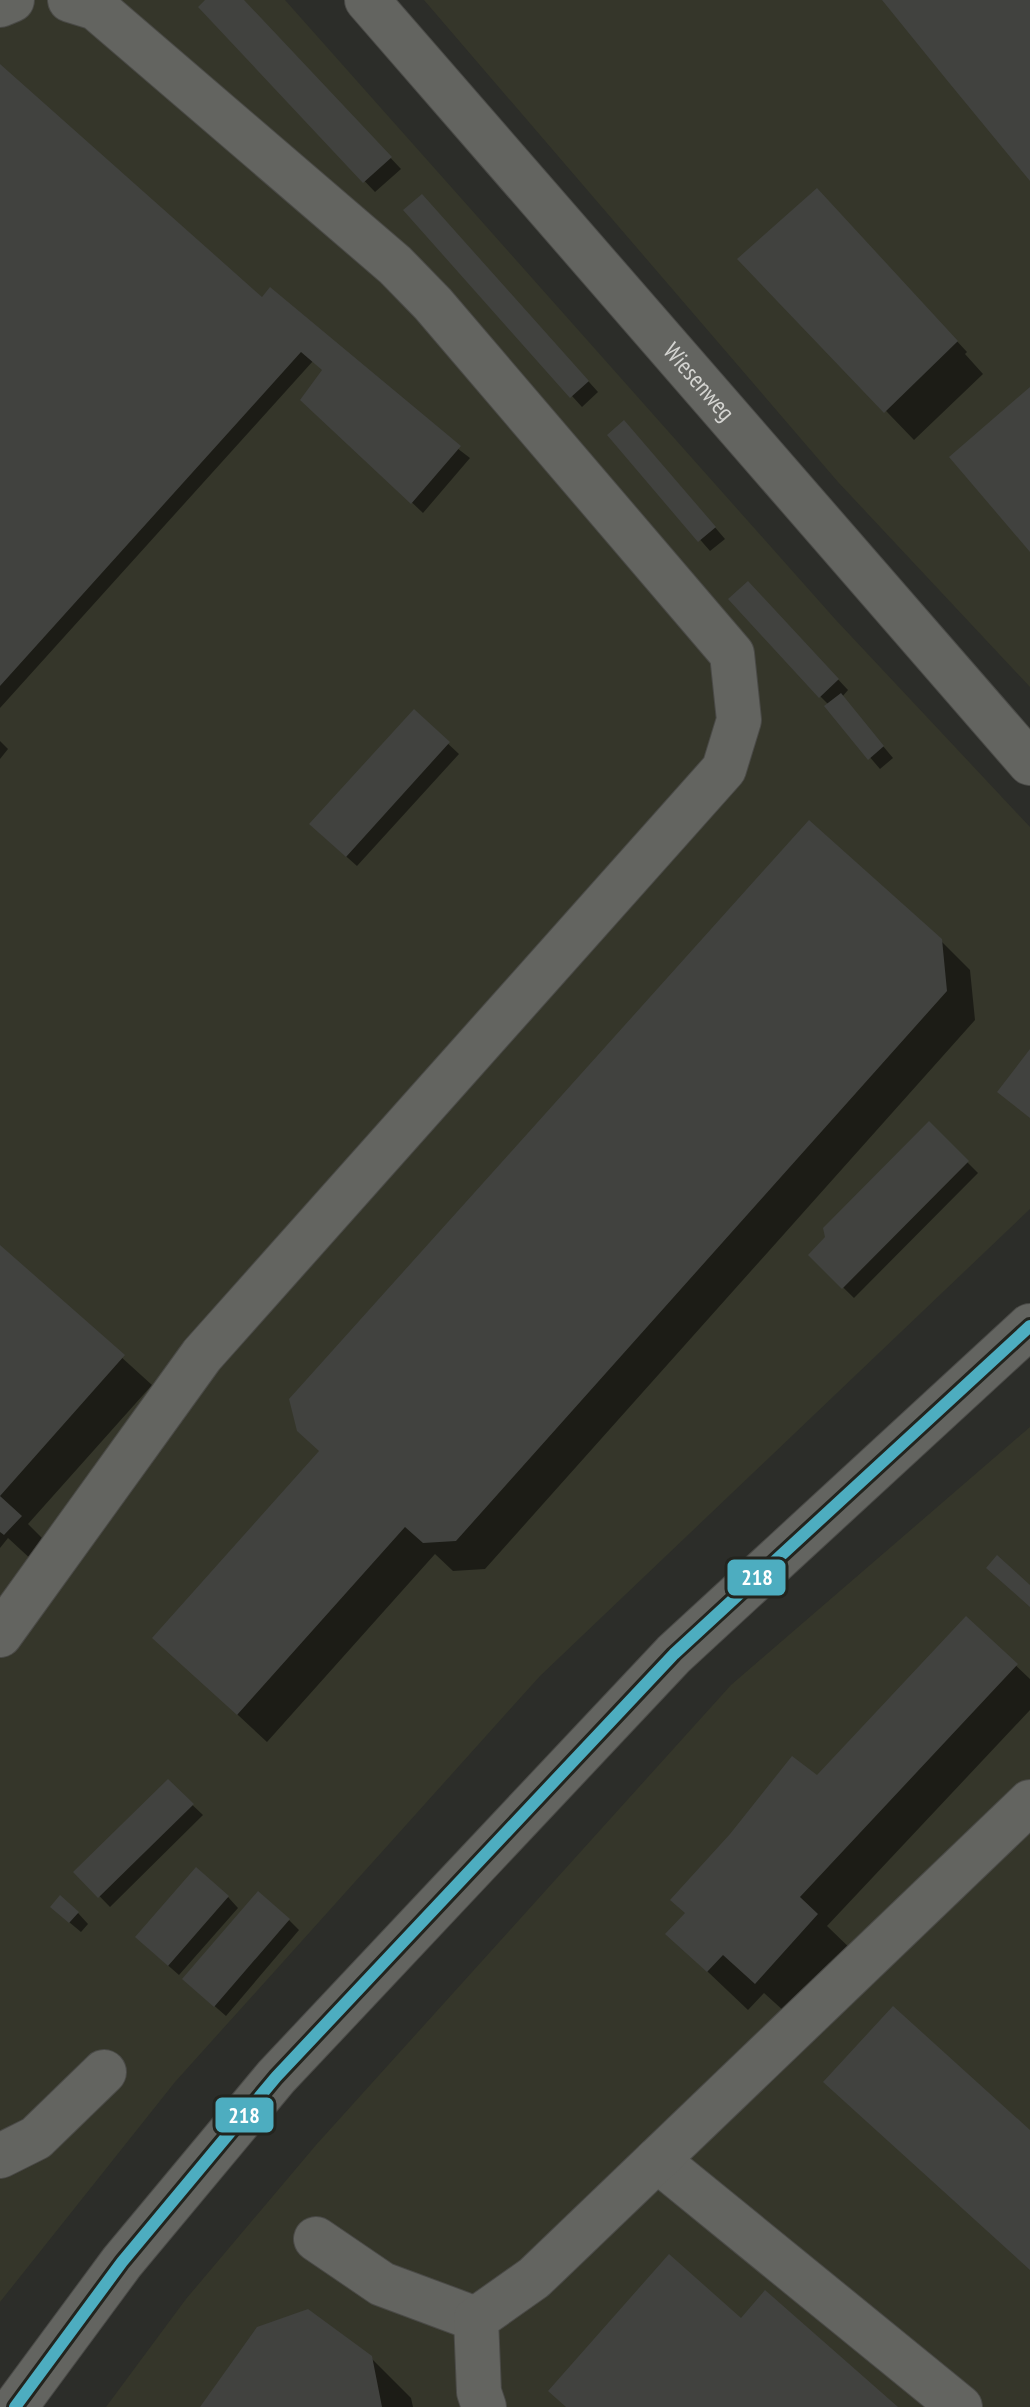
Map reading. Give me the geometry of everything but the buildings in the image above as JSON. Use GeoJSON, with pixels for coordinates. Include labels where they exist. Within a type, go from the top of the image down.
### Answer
{"type":"FeatureCollection","features":[{"type":"Feature","properties":{"kind":"street"},"geometry":{"type":"LineString","coordinates":[[0,5],[12,0]]}},
{"type":"Feature","properties":{"kind":"street","name":"Wiesenweg"},"geometry":{"type":"LineString","coordinates":[[367,0],[1030,763]]}},
{"type":"Feature","properties":{"kind":"street"},"geometry":{"type":"LineString","coordinates":[[0,1635],[202,1355],[724,769],[739,720],[732,654],[433,304],[395,265],[90,3]]}},
{"type":"Feature","properties":{"kind":"street"},"geometry":{"type":"LineString","coordinates":[[15,2407],[122,2262],[286,2066],[674,1654],[1030,1326]]}},
{"type":"Feature","properties":{"kind":"street"},"geometry":{"type":"LineString","coordinates":[[476,2319],[534,2278],[1030,1802]]}},
{"type":"Feature","properties":{"kind":"street"},"geometry":{"type":"LineString","coordinates":[[0,2156],[36,2138],[104,2072]]}},
{"type":"Feature","properties":{"kind":"street"},"geometry":{"type":"LineString","coordinates":[[657,2160],[960,2407]]}},
{"type":"Feature","properties":{"kind":"street"},"geometry":{"type":"LineString","coordinates":[[316,2239],[382,2284],[476,2319]]}},
{"type":"Feature","properties":{"kind":"street"},"geometry":{"type":"LineString","coordinates":[[476,2319],[479,2392],[484,2407]]}},
{"type":"Feature","properties":{"kind":"shaded area"},"geometry":{"type":"Polygon","coordinates":[[[0,0],[285,0],[835,619],[1030,827],[1030,1209],[540,1676],[175,2082],[0,2302],[0,0]]]}},
{"type":"Feature","properties":{"kind":"shaded area"},"geometry":{"type":"Polygon","coordinates":[[[424,0],[1030,0],[1030,687],[838,482],[424,0]]]}},
{"type":"Feature","properties":{"kind":"shaded area"},"geometry":{"type":"Polygon","coordinates":[[[1030,1427],[1030,2407],[106,2407],[186,2299],[316,2145],[731,1685],[1030,1427]]]}},
{"type":"Feature","properties":{"kind":"transit line","name":"218"},"geometry":{"type":"LineString","coordinates":[[15,2407],[122,2262],[276,2077],[674,1654],[1030,1326]]}}]}
